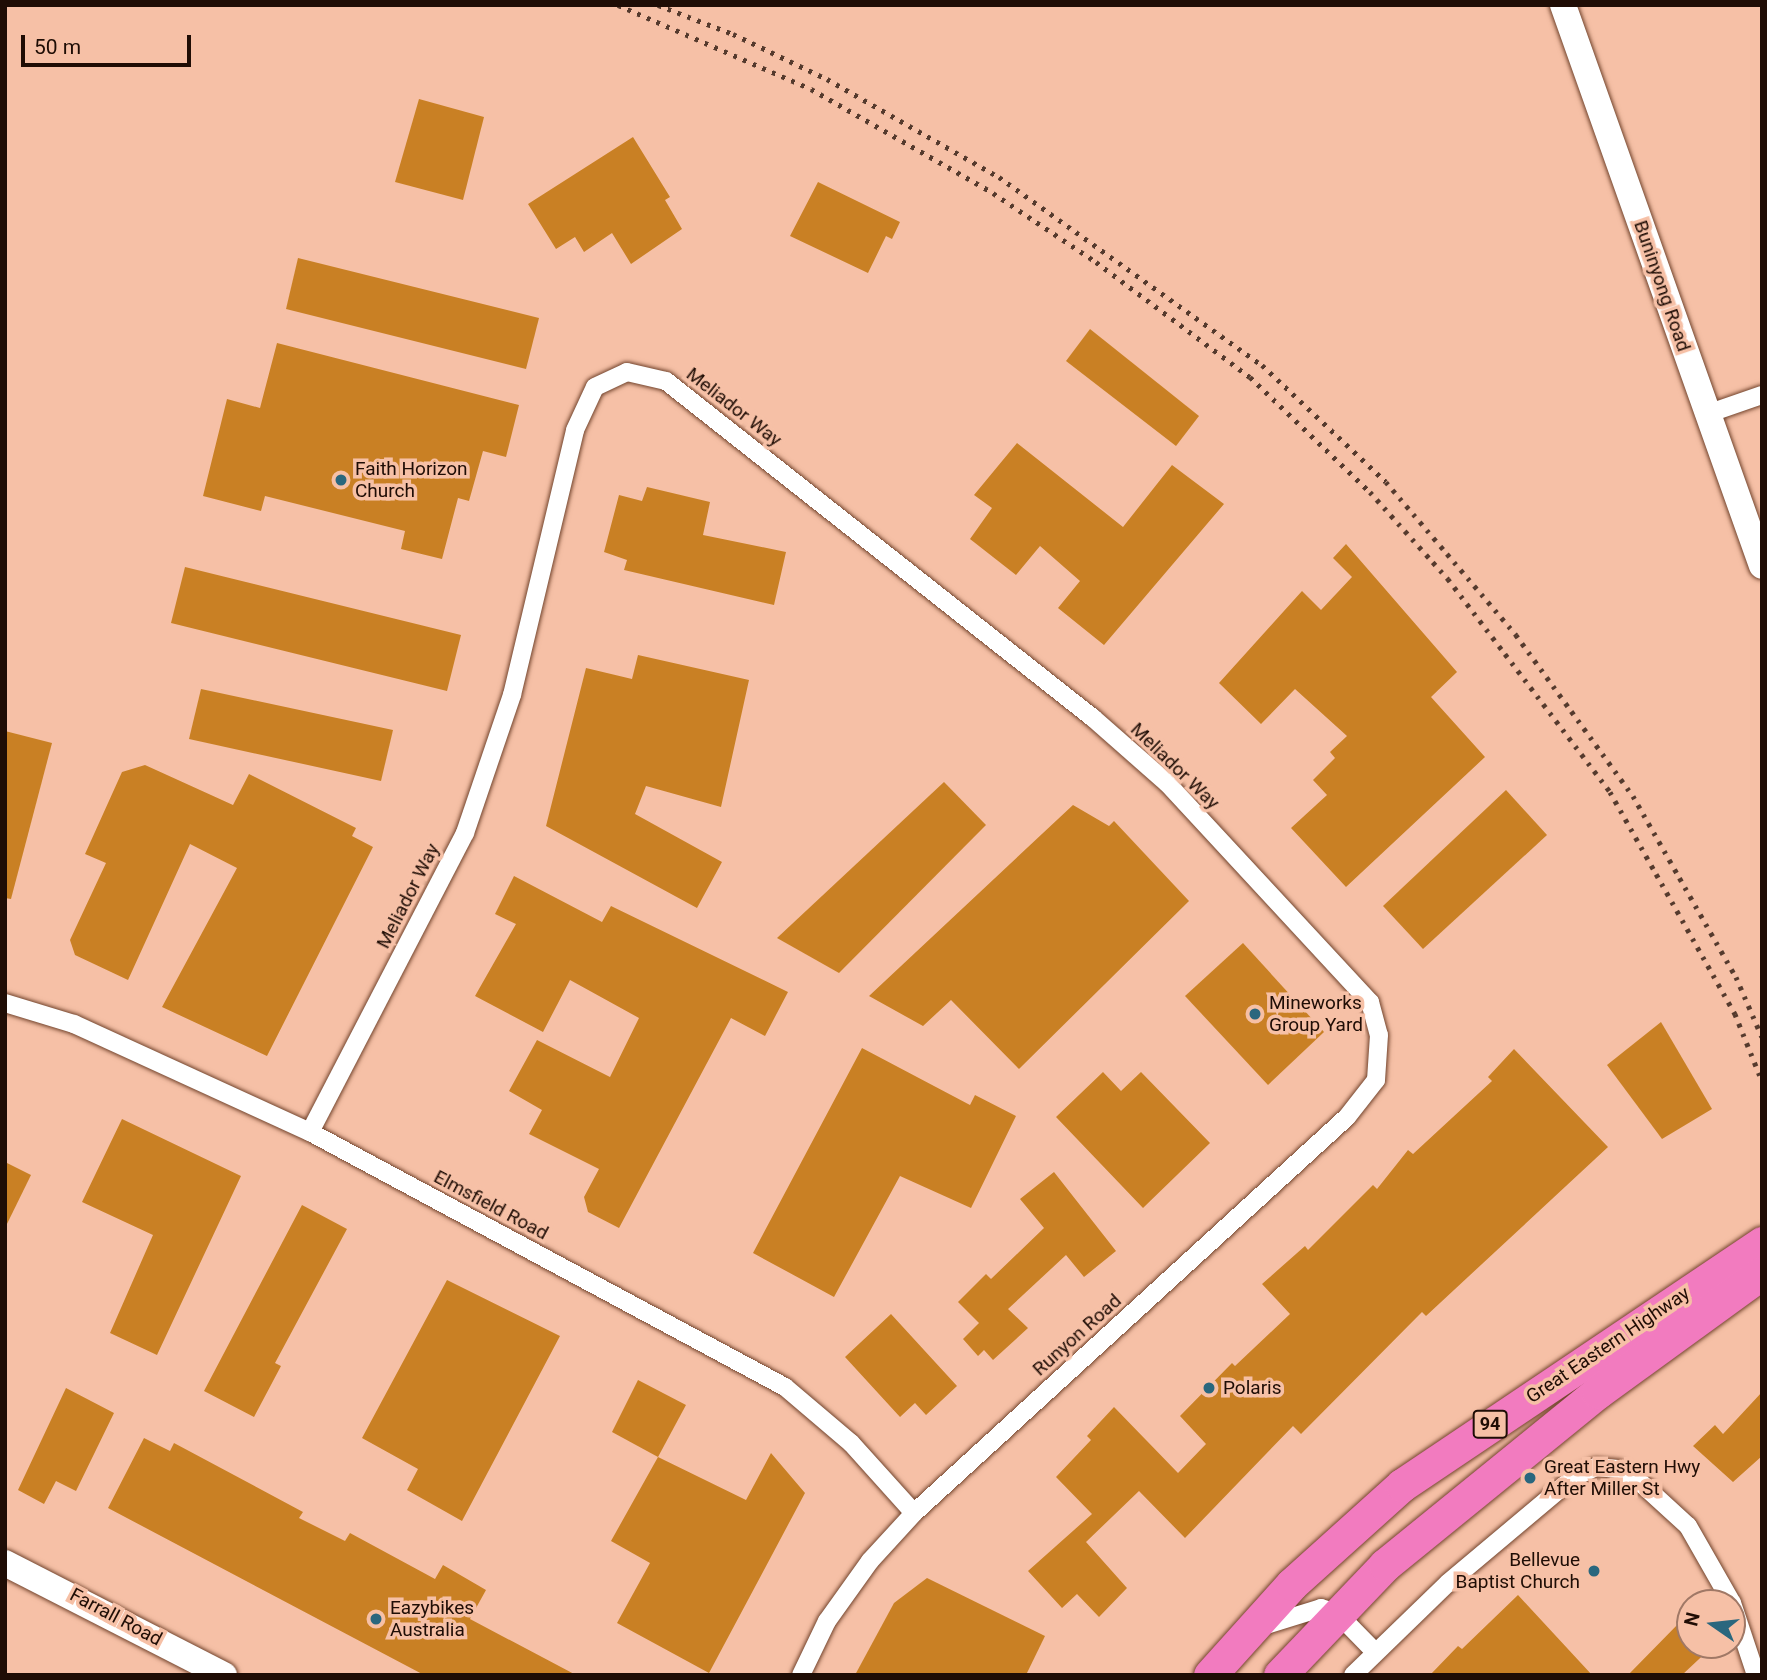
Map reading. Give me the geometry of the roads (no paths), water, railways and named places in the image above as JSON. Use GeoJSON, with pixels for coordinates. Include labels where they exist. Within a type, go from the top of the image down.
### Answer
{"type":"FeatureCollection","features":[{"type":"Feature","properties":{"kind":"highway","name":"Great Eastern Highway"},"geometry":{"type":"LineString","coordinates":[[1280,1675],[1385,1564],[1760,1254]]}},
{"type":"Feature","properties":{"kind":"highway","name":"Great Eastern Highway"},"geometry":{"type":"LineString","coordinates":[[1210,1675],[1247,1632],[1338,1540],[1402,1485],[1760,1254]]}},
{"type":"Feature","properties":{"kind":"main road","name":"Buninyong Road"},"geometry":{"type":"LineString","coordinates":[[1563,5],[1762,566]]}},
{"type":"Feature","properties":{"kind":"main road","name":"Farrall Road"},"geometry":{"type":"LineString","coordinates":[[5,1563],[224,1675]]}},
{"type":"Feature","properties":{"kind":"street","name":"Meliador Way"},"geometry":{"type":"LineString","coordinates":[[310,1132],[465,833],[512,695],[575,430],[595,387],[627,372],[666,381],[1146,764],[1370,1002],[1379,1035]]}},
{"type":"Feature","properties":{"kind":"street"},"geometry":{"type":"LineString","coordinates":[[1707,414],[1762,395]]}},
{"type":"Feature","properties":{"kind":"street","name":"Elmsfield Road"},"geometry":{"type":"LineString","coordinates":[[5,1003],[99,1034],[310,1132],[785,1387],[851,1443],[914,1513]]}},
{"type":"Feature","properties":{"kind":"street","name":"Runyon Road"},"geometry":{"type":"LineString","coordinates":[[801,1675],[827,1621],[870,1561],[914,1513],[1347,1117],[1376,1080],[1379,1035]]}},
{"type":"Feature","properties":{"kind":"street"},"geometry":{"type":"LineString","coordinates":[[1353,1675],[1459,1574],[1573,1478],[1596,1466],[1618,1469],[1642,1484],[1688,1526],[1724,1589]]}},
{"type":"Feature","properties":{"kind":"street"},"geometry":{"type":"LineString","coordinates":[[1247,1632],[1321,1608],[1337,1613],[1375,1652]]}},
{"type":"Feature","properties":{"kind":"street"},"geometry":{"type":"LineString","coordinates":[[1746,1645],[1756,1675]]}},
{"type":"Feature","properties":{"kind":"railway"},"geometry":{"type":"LineString","coordinates":[[618,5],[811,89],[993,193],[1096,262],[1250,377],[1370,492],[1448,579],[1610,792],[1735,1014],[1762,1081]]}},
{"type":"Feature","properties":{"kind":"railway"},"geometry":{"type":"LineString","coordinates":[[658,5],[733,34],[827,79],[999,177],[1262,365],[1386,482],[1516,635],[1633,796],[1736,977],[1762,1037]]}},
{"type":"Feature","properties":{"kind":"place","name":"Faith Horizon Church"},"geometry":{"type":"Point","coordinates":[341,480]}},
{"type":"Feature","properties":{"kind":"place","name":"Mineworks Group Yard"},"geometry":{"type":"Point","coordinates":[1255,1014]}},
{"type":"Feature","properties":{"kind":"place","name":"Polaris"},"geometry":{"type":"Point","coordinates":[1209,1388]}},
{"type":"Feature","properties":{"kind":"place","name":"Great Eastern Hwy After Miller St"},"geometry":{"type":"Point","coordinates":[1530,1478]}},
{"type":"Feature","properties":{"kind":"place","name":"Bellevue Baptist Church"},"geometry":{"type":"Point","coordinates":[1594,1571]}},
{"type":"Feature","properties":{"kind":"place","name":"Eazybikes Australia"},"geometry":{"type":"Point","coordinates":[376,1619]}}]}
